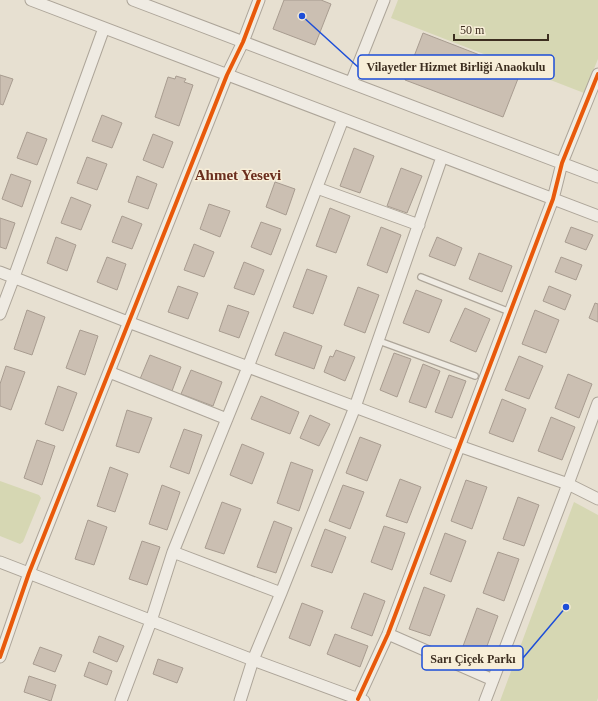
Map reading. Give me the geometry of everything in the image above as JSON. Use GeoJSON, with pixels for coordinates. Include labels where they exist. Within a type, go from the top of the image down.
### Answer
{"type":"FeatureCollection","features":[{"type":"Feature","properties":{"kind":"street"},"geometry":{"type":"LineString","coordinates":[[31,0],[442,158],[598,216]]}},
{"type":"Feature","properties":{"kind":"street"},"geometry":{"type":"LineString","coordinates":[[133,0],[598,177]]}},
{"type":"Feature","properties":{"kind":"street"},"geometry":{"type":"LineString","coordinates":[[0,657],[29,573],[227,75],[243,42],[259,0]]}},
{"type":"Feature","properties":{"kind":"street"},"geometry":{"type":"LineString","coordinates":[[351,83],[384,0]]}},
{"type":"Feature","properties":{"kind":"street"},"geometry":{"type":"LineString","coordinates":[[0,314],[104,28]]}},
{"type":"Feature","properties":{"kind":"street"},"geometry":{"type":"LineString","coordinates":[[0,562],[253,660],[362,700],[553,199],[562,163],[598,74]]}},
{"type":"Feature","properties":{"kind":"street"},"geometry":{"type":"LineString","coordinates":[[121,701],[151,621],[173,552],[248,367],[343,120]]}},
{"type":"Feature","properties":{"kind":"street"},"geometry":{"type":"LineString","coordinates":[[240,701],[253,660],[355,407],[442,158]]}},
{"type":"Feature","properties":{"kind":"street"},"geometry":{"type":"LineString","coordinates":[[317,188],[419,225]]}},
{"type":"Feature","properties":{"kind":"street"},"geometry":{"type":"LineString","coordinates":[[0,272],[128,322],[459,446],[568,484],[598,500]]}},
{"type":"Feature","properties":{"kind":"street"},"geometry":{"type":"LineString","coordinates":[[109,372],[227,419]]}},
{"type":"Feature","properties":{"kind":"street"},"geometry":{"type":"LineString","coordinates":[[485,701],[598,403]]}},
{"type":"Feature","properties":{"kind":"street"},"geometry":{"type":"LineString","coordinates":[[173,552],[281,593]]}},
{"type":"Feature","properties":{"kind":"street"},"geometry":{"type":"LineString","coordinates":[[388,634],[493,680]]}},
{"type":"Feature","properties":{"kind":"lane"},"geometry":{"type":"LineString","coordinates":[[421,277],[510,312]]}},
{"type":"Feature","properties":{"kind":"lane"},"geometry":{"type":"LineString","coordinates":[[378,341],[475,376]]}},
{"type":"Feature","properties":{"kind":"green space"},"geometry":{"type":"Polygon","coordinates":[[[398,0],[598,0],[598,59],[584,93],[391,18],[398,0]]]}},
{"type":"Feature","properties":{"kind":"green space"},"geometry":{"type":"Polygon","coordinates":[[[0,481],[39,495],[41,498],[23,542],[20,544],[0,536],[0,481]]]}},
{"type":"Feature","properties":{"kind":"green space"},"geometry":{"type":"Polygon","coordinates":[[[574,502],[598,515],[597,701],[500,701],[574,502]]]}},
{"type":"Feature","properties":{"kind":"building"},"geometry":{"type":"Polygon","coordinates":[[[284,0],[321,0],[331,4],[315,45],[273,29],[284,0]]]}},
{"type":"Feature","properties":{"kind":"building"},"geometry":{"type":"Polygon","coordinates":[[[423,33],[521,71],[503,117],[405,80],[423,33]]]}},
{"type":"Feature","properties":{"kind":"building"},"geometry":{"type":"Polygon","coordinates":[[[0,75],[13,79],[3,105],[0,104],[0,75]]]}},
{"type":"Feature","properties":{"kind":"building"},"geometry":{"type":"Polygon","coordinates":[[[176,76],[186,79],[184,82],[193,85],[179,126],[155,117],[168,77],[175,79],[176,76]]]}},
{"type":"Feature","properties":{"kind":"building"},"geometry":{"type":"Polygon","coordinates":[[[102,115],[122,123],[112,148],[92,141],[102,115]]]}},
{"type":"Feature","properties":{"kind":"building"},"geometry":{"type":"Polygon","coordinates":[[[27,132],[47,139],[37,165],[17,158],[27,132]]]}},
{"type":"Feature","properties":{"kind":"building"},"geometry":{"type":"Polygon","coordinates":[[[153,134],[173,142],[163,168],[143,160],[153,134]]]}},
{"type":"Feature","properties":{"kind":"building"},"geometry":{"type":"Polygon","coordinates":[[[354,148],[374,156],[360,193],[340,186],[354,148]]]}},
{"type":"Feature","properties":{"kind":"building"},"geometry":{"type":"Polygon","coordinates":[[[87,157],[107,164],[97,190],[77,183],[87,157]]]}},
{"type":"Feature","properties":{"kind":"building"},"geometry":{"type":"Polygon","coordinates":[[[401,168],[422,176],[407,213],[387,206],[401,168]]]}},
{"type":"Feature","properties":{"kind":"building"},"geometry":{"type":"Polygon","coordinates":[[[11,174],[31,181],[22,207],[2,199],[11,174]]]}},
{"type":"Feature","properties":{"kind":"building"},"geometry":{"type":"Polygon","coordinates":[[[137,176],[157,184],[148,209],[128,202],[137,176]]]}},
{"type":"Feature","properties":{"kind":"building"},"geometry":{"type":"Polygon","coordinates":[[[275,182],[295,189],[286,215],[266,207],[275,182]]]}},
{"type":"Feature","properties":{"kind":"building"},"geometry":{"type":"Polygon","coordinates":[[[71,197],[91,205],[81,230],[61,223],[71,197]]]}},
{"type":"Feature","properties":{"kind":"building"},"geometry":{"type":"Polygon","coordinates":[[[209,204],[230,211],[220,237],[200,229],[209,204]]]}},
{"type":"Feature","properties":{"kind":"building"},"geometry":{"type":"Polygon","coordinates":[[[330,208],[350,216],[336,253],[316,246],[330,208]]]}},
{"type":"Feature","properties":{"kind":"building"},"geometry":{"type":"Polygon","coordinates":[[[122,216],[142,224],[132,249],[112,242],[122,216]]]}},
{"type":"Feature","properties":{"kind":"building"},"geometry":{"type":"Polygon","coordinates":[[[0,218],[15,223],[6,249],[0,247],[0,218]]]}},
{"type":"Feature","properties":{"kind":"building"},"geometry":{"type":"Polygon","coordinates":[[[261,222],[281,229],[271,255],[251,247],[261,222]]]}},
{"type":"Feature","properties":{"kind":"building"},"geometry":{"type":"Polygon","coordinates":[[[381,227],[401,235],[387,273],[367,265],[381,227]]]}},
{"type":"Feature","properties":{"kind":"building"},"geometry":{"type":"Polygon","coordinates":[[[571,227],[593,235],[586,250],[565,242],[571,227]]]}},
{"type":"Feature","properties":{"kind":"building"},"geometry":{"type":"Polygon","coordinates":[[[56,237],[76,245],[67,271],[47,263],[56,237]]]}},
{"type":"Feature","properties":{"kind":"building"},"geometry":{"type":"Polygon","coordinates":[[[437,237],[462,248],[455,266],[429,256],[437,237]]]}},
{"type":"Feature","properties":{"kind":"building"},"geometry":{"type":"Polygon","coordinates":[[[194,244],[214,252],[204,277],[184,270],[194,244]]]}},
{"type":"Feature","properties":{"kind":"building"},"geometry":{"type":"Polygon","coordinates":[[[479,253],[512,266],[502,292],[469,279],[479,253]]]}},
{"type":"Feature","properties":{"kind":"building"},"geometry":{"type":"Polygon","coordinates":[[[107,257],[126,264],[117,290],[97,282],[107,257]]]}},
{"type":"Feature","properties":{"kind":"building"},"geometry":{"type":"Polygon","coordinates":[[[561,257],[582,265],[576,280],[555,272],[561,257]]]}},
{"type":"Feature","properties":{"kind":"building"},"geometry":{"type":"Polygon","coordinates":[[[244,262],[264,270],[254,295],[234,288],[244,262]]]}},
{"type":"Feature","properties":{"kind":"building"},"geometry":{"type":"Polygon","coordinates":[[[307,269],[327,276],[313,314],[293,307],[307,269]]]}},
{"type":"Feature","properties":{"kind":"building"},"geometry":{"type":"Polygon","coordinates":[[[178,286],[198,293],[188,319],[168,312],[178,286]]]}},
{"type":"Feature","properties":{"kind":"building"},"geometry":{"type":"Polygon","coordinates":[[[549,286],[571,295],[565,310],[543,301],[549,286]]]}},
{"type":"Feature","properties":{"kind":"building"},"geometry":{"type":"Polygon","coordinates":[[[358,287],[379,295],[365,333],[344,325],[358,287]]]}},
{"type":"Feature","properties":{"kind":"building"},"geometry":{"type":"Polygon","coordinates":[[[416,290],[442,300],[429,333],[403,323],[416,290]]]}},
{"type":"Feature","properties":{"kind":"building"},"geometry":{"type":"Polygon","coordinates":[[[595,303],[598,304],[598,322],[589,318],[595,303]]]}},
{"type":"Feature","properties":{"kind":"building"},"geometry":{"type":"Polygon","coordinates":[[[228,305],[249,312],[239,338],[219,331],[228,305]]]}},
{"type":"Feature","properties":{"kind":"building"},"geometry":{"type":"Polygon","coordinates":[[[465,308],[490,319],[476,352],[450,341],[465,308]]]}},
{"type":"Feature","properties":{"kind":"building"},"geometry":{"type":"Polygon","coordinates":[[[27,310],[45,317],[32,355],[14,349],[27,310]]]}},
{"type":"Feature","properties":{"kind":"building"},"geometry":{"type":"Polygon","coordinates":[[[535,310],[559,320],[546,353],[522,344],[535,310]]]}},
{"type":"Feature","properties":{"kind":"building"},"geometry":{"type":"Polygon","coordinates":[[[80,330],[98,336],[85,375],[66,368],[80,330]]]}},
{"type":"Feature","properties":{"kind":"building"},"geometry":{"type":"Polygon","coordinates":[[[284,332],[322,346],[314,369],[275,355],[284,332]]]}},
{"type":"Feature","properties":{"kind":"building"},"geometry":{"type":"Polygon","coordinates":[[[336,350],[355,357],[345,381],[324,372],[330,356],[333,357],[336,350]]]}},
{"type":"Feature","properties":{"kind":"building"},"geometry":{"type":"Polygon","coordinates":[[[394,353],[411,359],[397,397],[380,390],[394,353]]]}},
{"type":"Feature","properties":{"kind":"building"},"geometry":{"type":"Polygon","coordinates":[[[150,355],[181,367],[172,391],[140,379],[150,355]]]}},
{"type":"Feature","properties":{"kind":"building"},"geometry":{"type":"Polygon","coordinates":[[[519,356],[543,366],[529,399],[505,390],[519,356]]]}},
{"type":"Feature","properties":{"kind":"building"},"geometry":{"type":"Polygon","coordinates":[[[423,364],[440,371],[426,408],[409,402],[423,364]]]}},
{"type":"Feature","properties":{"kind":"building"},"geometry":{"type":"Polygon","coordinates":[[[6,366],[25,372],[11,410],[0,406],[0,384],[6,366]]]}},
{"type":"Feature","properties":{"kind":"building"},"geometry":{"type":"Polygon","coordinates":[[[191,370],[222,382],[213,406],[181,394],[191,370]]]}},
{"type":"Feature","properties":{"kind":"building"},"geometry":{"type":"Polygon","coordinates":[[[568,374],[592,384],[579,418],[555,408],[568,374]]]}},
{"type":"Feature","properties":{"kind":"building"},"geometry":{"type":"Polygon","coordinates":[[[449,375],[466,381],[452,418],[435,412],[449,375]]]}},
{"type":"Feature","properties":{"kind":"building"},"geometry":{"type":"Polygon","coordinates":[[[58,386],[77,393],[63,431],[45,424],[58,386]]]}},
{"type":"Feature","properties":{"kind":"building"},"geometry":{"type":"Polygon","coordinates":[[[261,396],[299,412],[290,434],[251,419],[261,396]]]}},
{"type":"Feature","properties":{"kind":"building"},"geometry":{"type":"Polygon","coordinates":[[[502,399],[526,409],[513,442],[489,433],[502,399]]]}},
{"type":"Feature","properties":{"kind":"building"},"geometry":{"type":"Polygon","coordinates":[[[127,410],[152,418],[139,453],[116,446],[127,410]]]}},
{"type":"Feature","properties":{"kind":"building"},"geometry":{"type":"Polygon","coordinates":[[[310,415],[330,424],[319,446],[300,438],[310,415]]]}},
{"type":"Feature","properties":{"kind":"building"},"geometry":{"type":"Polygon","coordinates":[[[551,417],[575,427],[562,460],[538,451],[551,417]]]}},
{"type":"Feature","properties":{"kind":"building"},"geometry":{"type":"Polygon","coordinates":[[[184,429],[202,435],[189,474],[170,467],[184,429]]]}},
{"type":"Feature","properties":{"kind":"building"},"geometry":{"type":"Polygon","coordinates":[[[360,437],[381,445],[367,481],[346,473],[360,437]]]}},
{"type":"Feature","properties":{"kind":"building"},"geometry":{"type":"Polygon","coordinates":[[[37,440],[55,446],[42,485],[24,478],[37,440]]]}},
{"type":"Feature","properties":{"kind":"building"},"geometry":{"type":"Polygon","coordinates":[[[242,444],[264,453],[252,484],[230,475],[242,444]]]}},
{"type":"Feature","properties":{"kind":"building"},"geometry":{"type":"Polygon","coordinates":[[[291,462],[313,470],[299,511],[277,503],[291,462]]]}},
{"type":"Feature","properties":{"kind":"building"},"geometry":{"type":"Polygon","coordinates":[[[110,467],[128,474],[115,512],[97,506],[110,467]]]}},
{"type":"Feature","properties":{"kind":"building"},"geometry":{"type":"Polygon","coordinates":[[[400,479],[421,487],[407,523],[386,516],[400,479]]]}},
{"type":"Feature","properties":{"kind":"building"},"geometry":{"type":"Polygon","coordinates":[[[466,480],[487,487],[472,529],[451,521],[466,480]]]}},
{"type":"Feature","properties":{"kind":"building"},"geometry":{"type":"Polygon","coordinates":[[[162,485],[180,492],[167,530],[149,524],[162,485]]]}},
{"type":"Feature","properties":{"kind":"building"},"geometry":{"type":"Polygon","coordinates":[[[343,485],[364,492],[350,529],[329,521],[343,485]]]}},
{"type":"Feature","properties":{"kind":"building"},"geometry":{"type":"Polygon","coordinates":[[[518,497],[539,505],[524,546],[503,539],[518,497]]]}},
{"type":"Feature","properties":{"kind":"building"},"geometry":{"type":"Polygon","coordinates":[[[222,502],[241,509],[224,554],[205,548],[222,502]]]}},
{"type":"Feature","properties":{"kind":"building"},"geometry":{"type":"Polygon","coordinates":[[[88,520],[107,527],[94,565],[75,559],[88,520]]]}},
{"type":"Feature","properties":{"kind":"building"},"geometry":{"type":"Polygon","coordinates":[[[274,521],[292,528],[276,573],[257,567],[274,521]]]}},
{"type":"Feature","properties":{"kind":"building"},"geometry":{"type":"Polygon","coordinates":[[[384,526],[405,533],[392,570],[371,562],[384,526]]]}},
{"type":"Feature","properties":{"kind":"building"},"geometry":{"type":"Polygon","coordinates":[[[325,529],[346,537],[332,573],[311,566],[325,529]]]}},
{"type":"Feature","properties":{"kind":"building"},"geometry":{"type":"Polygon","coordinates":[[[445,533],[466,541],[451,582],[430,574],[445,533]]]}},
{"type":"Feature","properties":{"kind":"building"},"geometry":{"type":"Polygon","coordinates":[[[142,541],[160,547],[147,585],[129,579],[142,541]]]}},
{"type":"Feature","properties":{"kind":"building"},"geometry":{"type":"Polygon","coordinates":[[[498,552],[519,559],[504,601],[483,593],[498,552]]]}},
{"type":"Feature","properties":{"kind":"building"},"geometry":{"type":"Polygon","coordinates":[[[424,587],[445,595],[430,636],[409,629],[424,587]]]}},
{"type":"Feature","properties":{"kind":"building"},"geometry":{"type":"Polygon","coordinates":[[[364,593],[385,601],[372,636],[351,628],[364,593]]]}},
{"type":"Feature","properties":{"kind":"building"},"geometry":{"type":"Polygon","coordinates":[[[302,603],[323,611],[310,646],[289,638],[302,603]]]}},
{"type":"Feature","properties":{"kind":"building"},"geometry":{"type":"Polygon","coordinates":[[[477,608],[498,616],[483,657],[462,649],[477,608]]]}},
{"type":"Feature","properties":{"kind":"building"},"geometry":{"type":"Polygon","coordinates":[[[335,634],[368,646],[360,667],[327,654],[335,634]]]}},
{"type":"Feature","properties":{"kind":"building"},"geometry":{"type":"Polygon","coordinates":[[[99,636],[124,646],[117,662],[93,652],[99,636]]]}},
{"type":"Feature","properties":{"kind":"building"},"geometry":{"type":"Polygon","coordinates":[[[40,647],[62,655],[55,672],[33,664],[40,647]]]}},
{"type":"Feature","properties":{"kind":"building"},"geometry":{"type":"Polygon","coordinates":[[[158,659],[183,668],[177,683],[153,674],[158,659]]]}},
{"type":"Feature","properties":{"kind":"building"},"geometry":{"type":"Polygon","coordinates":[[[89,662],[112,671],[107,685],[84,676],[89,662]]]}},
{"type":"Feature","properties":{"kind":"building"},"geometry":{"type":"Polygon","coordinates":[[[29,676],[56,685],[51,701],[24,692],[29,676]]]}},
{"type":"Feature","properties":{"kind":"cycle path"},"geometry":{"type":"LineString","coordinates":[[0,657],[29,573],[227,75],[243,42],[259,0]]}},
{"type":"Feature","properties":{"kind":"cycle path"},"geometry":{"type":"LineString","coordinates":[[358,699],[388,634],[553,199],[562,163],[598,74]]}},
{"type":"Feature","properties":{"kind":"place","name":"Vilayetler Hizmet Birliği Anaokulu"},"geometry":{"type":"Point","coordinates":[302,16]}},
{"type":"Feature","properties":{"kind":"place","name":"Sarı Çiçek Parkı"},"geometry":{"type":"Point","coordinates":[566,607]}},
{"type":"Feature","properties":{"kind":"district","name":"Ahmet Yesevi"},"geometry":{"type":"Point","coordinates":[238,175]}}]}
